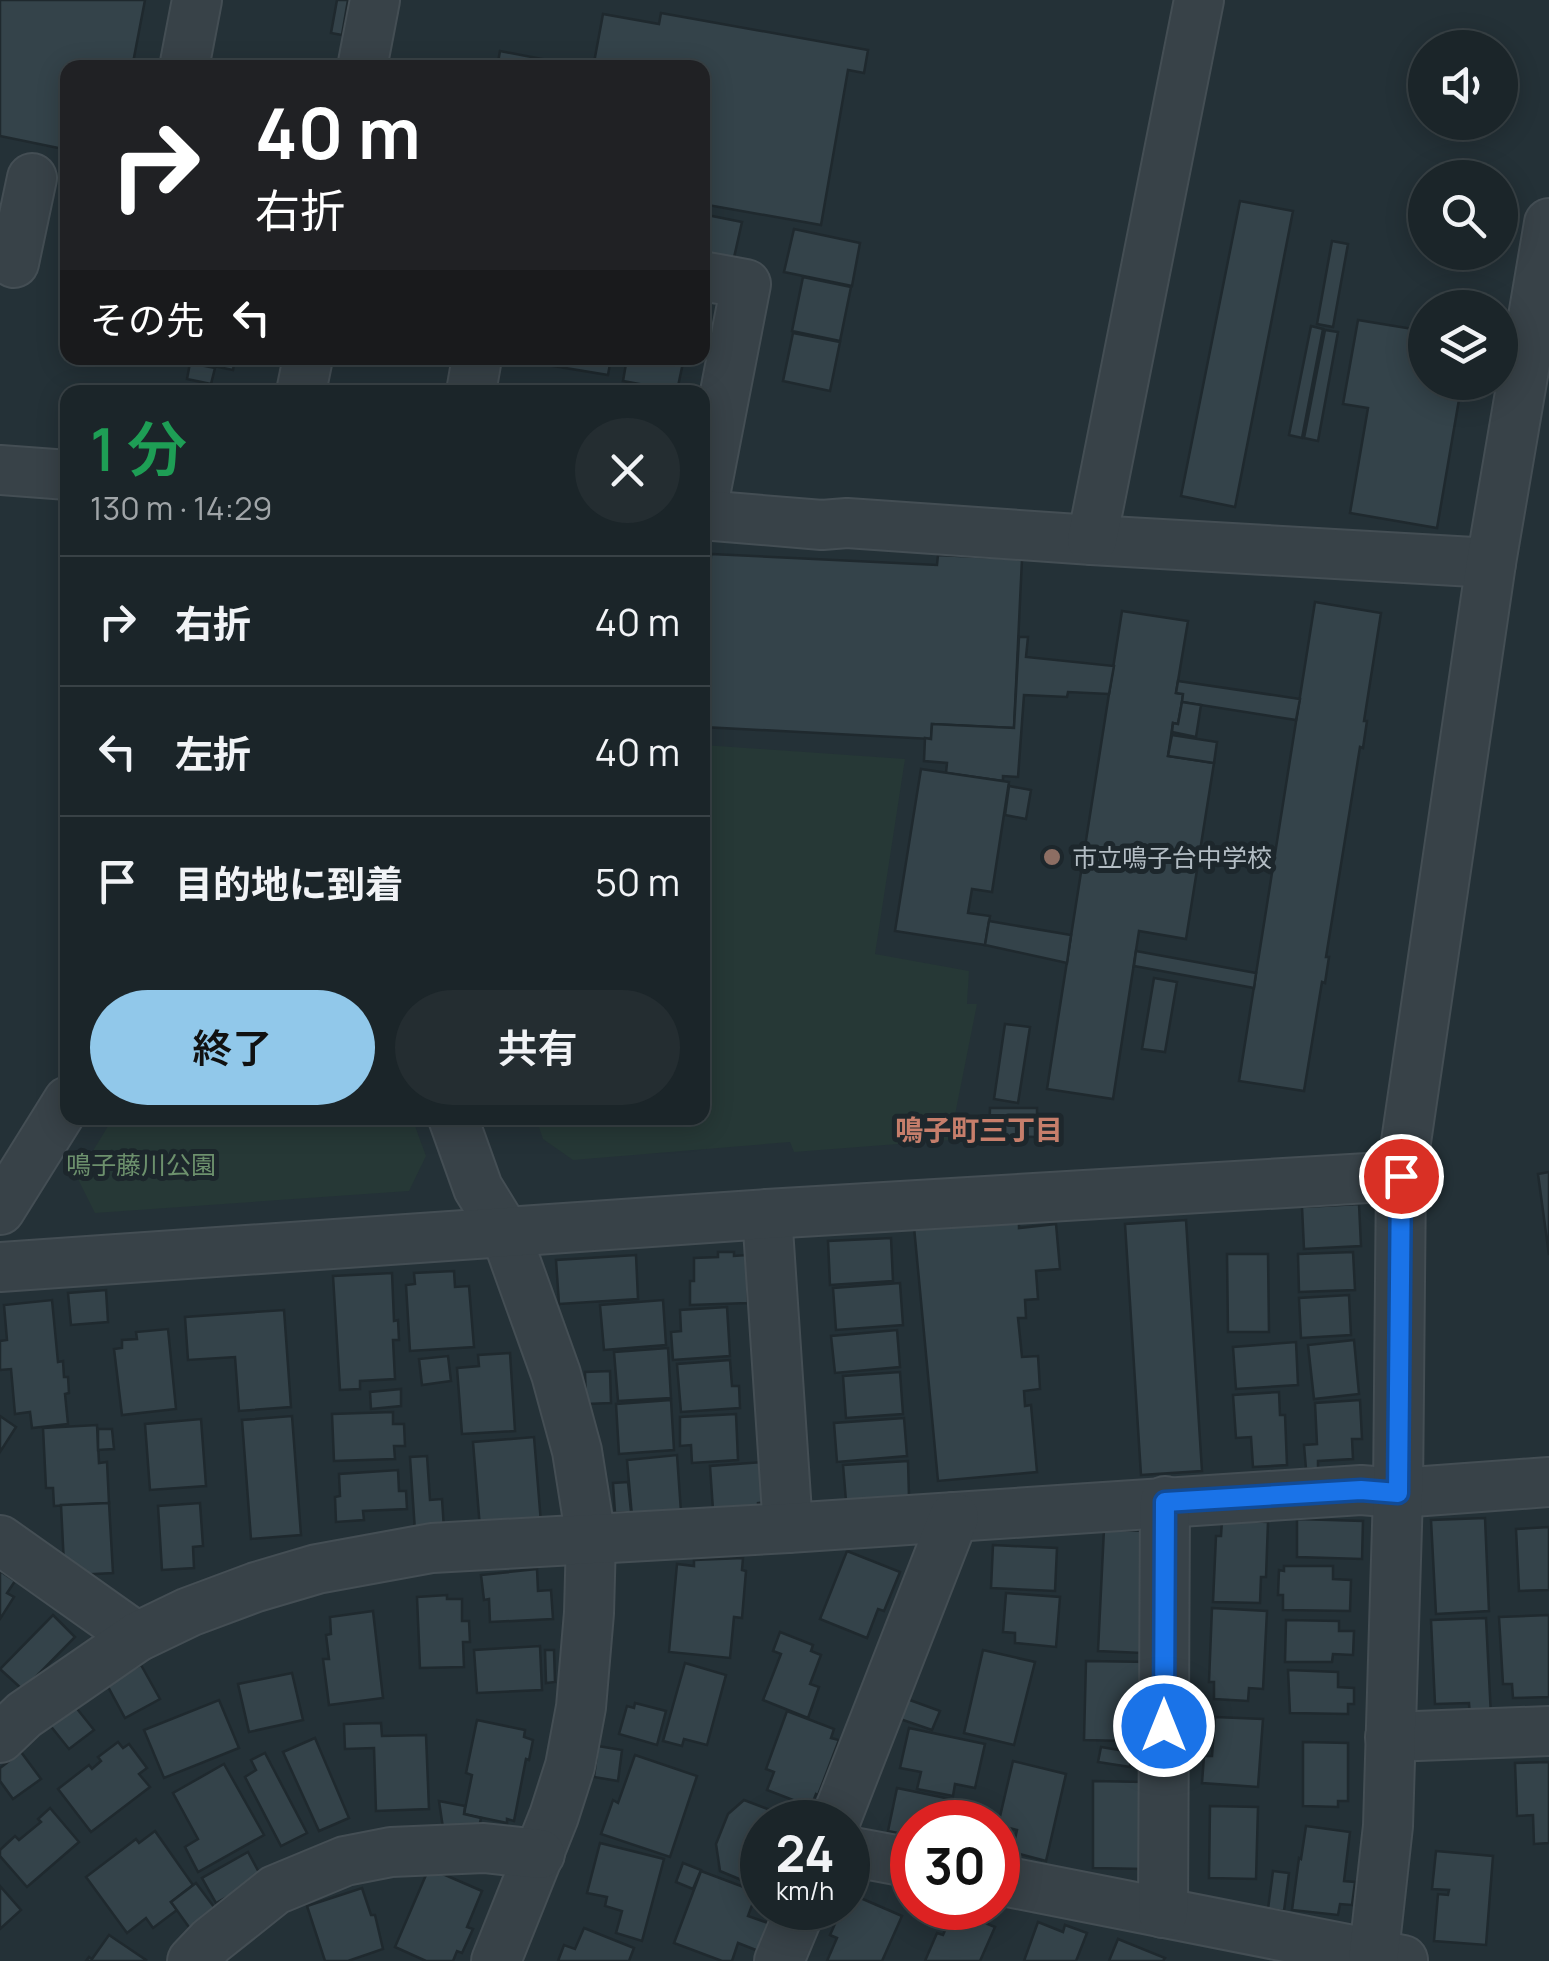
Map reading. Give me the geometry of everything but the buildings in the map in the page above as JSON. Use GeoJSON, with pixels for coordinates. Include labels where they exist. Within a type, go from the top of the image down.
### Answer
{"type":"FeatureCollection","features":[{"type":"Feature","properties":{"kind":"street"},"geometry":{"type":"LineString","coordinates":[[186,60],[197,0]]}},
{"type":"Feature","properties":{"kind":"street"},"geometry":{"type":"LineString","coordinates":[[364,60],[375,0]]}},
{"type":"Feature","properties":{"kind":"street"},"geometry":{"type":"LineString","coordinates":[[1092,540],[1198,0]]}},
{"type":"Feature","properties":{"kind":"street"},"geometry":{"type":"LineString","coordinates":[[14,263],[33,178]]}},
{"type":"Feature","properties":{"kind":"street"},"geometry":{"type":"LineString","coordinates":[[1020,1884],[1385,1959],[1398,1493],[1401,1176],[1491,563],[1549,224]]}},
{"type":"Feature","properties":{"kind":"street"},"geometry":{"type":"LineString","coordinates":[[710,277],[746,284],[710,471]]}},
{"type":"Feature","properties":{"kind":"street"},"geometry":{"type":"LineString","coordinates":[[0,470],[60,474]]}},
{"type":"Feature","properties":{"kind":"street"},"geometry":{"type":"LineString","coordinates":[[710,514],[803,524],[847,523],[1491,563]]}},
{"type":"Feature","properties":{"kind":"street"},"geometry":{"type":"LineString","coordinates":[[0,1210],[60,1113]]}},
{"type":"Feature","properties":{"kind":"street"},"geometry":{"type":"LineString","coordinates":[[456,1125],[478,1188],[505,1232],[556,1374],[577,1452],[591,1539],[581,1707],[570,1766],[540,1854],[496,1961]]}},
{"type":"Feature","properties":{"kind":"street"},"geometry":{"type":"LineString","coordinates":[[0,1267],[767,1214],[1401,1176]]}},
{"type":"Feature","properties":{"kind":"street"},"geometry":{"type":"LineString","coordinates":[[767,1214],[788,1528]]}},
{"type":"Feature","properties":{"kind":"street"},"geometry":{"type":"LineString","coordinates":[[0,1738],[24,1715],[138,1637],[189,1612],[318,1569],[432,1548],[1361,1490],[1398,1493],[1549,1482]]}},
{"type":"Feature","properties":{"kind":"street"},"geometry":{"type":"LineString","coordinates":[[1163,1913],[1165,1502]]}},
{"type":"Feature","properties":{"kind":"street"},"geometry":{"type":"LineString","coordinates":[[845,1800],[954,1517]]}},
{"type":"Feature","properties":{"kind":"street"},"geometry":{"type":"LineString","coordinates":[[0,1540],[138,1637]]}},
{"type":"Feature","properties":{"kind":"street"},"geometry":{"type":"LineString","coordinates":[[1390,1737],[1549,1730]]}},
{"type":"Feature","properties":{"kind":"street"},"geometry":{"type":"LineString","coordinates":[[192,1961],[211,1941],[276,1890],[345,1862],[409,1851],[484,1848],[540,1854]]}},
{"type":"Feature","properties":{"kind":"street"},"geometry":{"type":"LineString","coordinates":[[779,1961],[792,1930]]}},
{"type":"Feature","properties":{"kind":"green space"},"geometry":{"type":"Polygon","coordinates":[[[710,745],[905,759],[875,954],[969,971],[967,1004],[977,1004],[950,1140],[794,1152],[790,1142],[573,1160],[543,1139],[538,1125],[710,1125],[710,745]]]}},
{"type":"Feature","properties":{"kind":"green space","name":"鳴子藤川公園"},"geometry":{"type":"Polygon","coordinates":[[[109,1125],[415,1125],[426,1156],[409,1191],[95,1213],[77,1177],[109,1125]]]}},
{"type":"Feature","properties":{"kind":"place","name":"市立鳴子台中学校"},"geometry":{"type":"Point","coordinates":[1052,857]}},
{"type":"Feature","properties":{"kind":"district","name":"鳴子町三丁目"},"geometry":{"type":"Point","coordinates":[979,1129]}},
{"type":"Feature","properties":{"kind":"route"},"geometry":{"type":"LineString","coordinates":[[1164,1726],[1165,1502],[1361,1490],[1398,1493],[1401,1176]]}}]}
